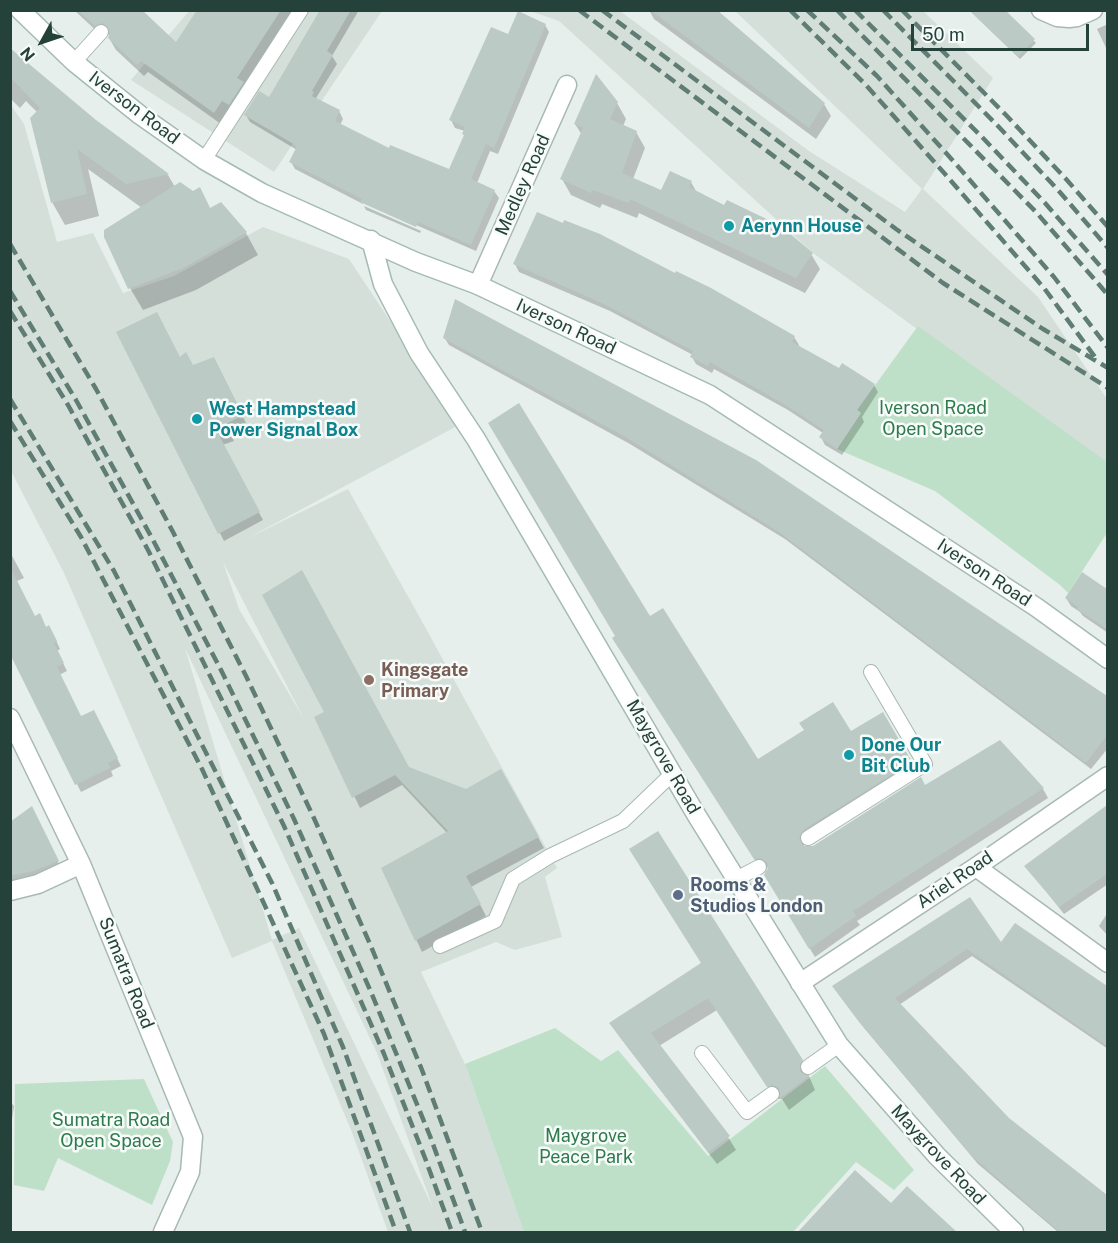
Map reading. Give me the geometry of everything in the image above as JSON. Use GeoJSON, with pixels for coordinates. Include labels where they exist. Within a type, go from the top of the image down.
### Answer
{"type":"FeatureCollection","features":[{"type":"Feature","properties":{"kind":"street","name":"Iverson Road"},"geometry":{"type":"LineString","coordinates":[[21,10],[74,62],[140,115],[204,160],[262,193],[416,262],[478,285],[710,395],[1036,607],[1107,659]]}},
{"type":"Feature","properties":{"kind":"street"},"geometry":{"type":"LineString","coordinates":[[1041,10],[1057,17],[1069,18],[1093,10]]}},
{"type":"Feature","properties":{"kind":"street","name":"Medley Road"},"geometry":{"type":"LineString","coordinates":[[478,285],[567,85]]}},
{"type":"Feature","properties":{"kind":"street","name":"Maygrove Road"},"geometry":{"type":"LineString","coordinates":[[371,240],[383,284],[420,354],[476,439],[672,774],[839,1045],[937,1156],[1014,1233]]}},
{"type":"Feature","properties":{"kind":"street","name":"Sumatra Road"},"geometry":{"type":"LineString","coordinates":[[10,718],[81,864],[193,1137],[190,1172],[163,1233]]}},
{"type":"Feature","properties":{"kind":"street","name":"Ariel Road"},"geometry":{"type":"LineString","coordinates":[[800,983],[976,867],[1107,776]]}},
{"type":"Feature","properties":{"kind":"street"},"geometry":{"type":"LineString","coordinates":[[10,891],[38,884],[81,864]]}},
{"type":"Feature","properties":{"kind":"street"},"geometry":{"type":"LineString","coordinates":[[976,867],[1107,963]]}},
{"type":"Feature","properties":{"kind":"lane"},"geometry":{"type":"LineString","coordinates":[[204,160],[301,10]]}},
{"type":"Feature","properties":{"kind":"lane"},"geometry":{"type":"LineString","coordinates":[[74,62],[101,32]]}},
{"type":"Feature","properties":{"kind":"lane"},"geometry":{"type":"LineString","coordinates":[[808,838],[925,764],[871,672]]}},
{"type":"Feature","properties":{"kind":"lane"},"geometry":{"type":"LineString","coordinates":[[440,946],[495,921],[513,879],[550,856],[623,821],[672,774]]}},
{"type":"Feature","properties":{"kind":"lane"},"geometry":{"type":"LineString","coordinates":[[736,879],[759,867]]}},
{"type":"Feature","properties":{"kind":"lane"},"geometry":{"type":"LineString","coordinates":[[808,1067],[839,1045]]}},
{"type":"Feature","properties":{"kind":"lane"},"geometry":{"type":"LineString","coordinates":[[702,1053],[747,1112],[772,1094]]}},
{"type":"Feature","properties":{"kind":"shaded area"},"geometry":{"type":"Polygon","coordinates":[[[189,11],[382,11],[274,172],[131,80],[189,11]]]}},
{"type":"Feature","properties":{"kind":"shaded area"},"geometry":{"type":"Polygon","coordinates":[[[530,11],[620,11],[809,151],[905,212],[922,189],[735,11],[923,11],[993,78],[923,189],[1038,297],[1107,399],[1107,468],[813,253],[559,21],[530,11]]]}},
{"type":"Feature","properties":{"kind":"shaded area"},"geometry":{"type":"Polygon","coordinates":[[[10,104],[24,124],[57,242],[93,233],[123,293],[174,276],[263,227],[349,259],[459,425],[246,539],[348,489],[557,868],[545,877],[562,937],[515,950],[496,942],[421,972],[465,1064],[524,1232],[388,1232],[351,1130],[272,941],[232,958],[64,573],[11,471],[10,104]],[[223,562],[239,609],[304,719],[223,562]],[[185,648],[272,940],[299,928],[433,1208],[377,1053],[185,648]]]}},
{"type":"Feature","properties":{"kind":"green space","name":"Iverson Road Open Space"},"geometry":{"type":"Polygon","coordinates":[[[918,326],[1107,462],[1107,533],[1068,593],[935,491],[837,449],[861,413],[857,410],[918,326]]]}},
{"type":"Feature","properties":{"kind":"green space","name":"Maygrove Peace Park"},"geometry":{"type":"Polygon","coordinates":[[[555,1028],[601,1061],[618,1050],[708,1156],[825,1066],[914,1170],[894,1190],[856,1162],[793,1232],[524,1232],[465,1064],[555,1028]]]}},
{"type":"Feature","properties":{"kind":"green space","name":"Sumatra Road Open Space"},"geometry":{"type":"Polygon","coordinates":[[[144,1079],[173,1142],[170,1161],[152,1205],[58,1158],[44,1191],[14,1185],[15,1084],[144,1079]]]}},
{"type":"Feature","properties":{"kind":"building"},"geometry":{"type":"Polygon","coordinates":[[[78,10],[142,10],[176,42],[197,10],[281,10],[237,78],[244,82],[229,105],[222,101],[214,113],[141,61],[137,65],[108,38],[110,33],[107,26],[102,23],[95,26],[78,10]]]}},
{"type":"Feature","properties":{"kind":"building"},"geometry":{"type":"Polygon","coordinates":[[[320,10],[351,10],[327,51],[333,55],[312,91],[314,92],[312,96],[340,110],[335,121],[389,148],[390,145],[449,169],[464,135],[462,134],[465,127],[449,120],[491,27],[508,34],[518,11],[546,24],[494,148],[486,144],[471,179],[495,190],[471,245],[418,222],[416,227],[360,202],[362,199],[289,162],[297,146],[244,115],[259,91],[269,97],[320,10]]]}},
{"type":"Feature","properties":{"kind":"building"},"geometry":{"type":"Polygon","coordinates":[[[650,10],[717,10],[825,103],[809,128],[650,10]]]}},
{"type":"Feature","properties":{"kind":"building"},"geometry":{"type":"Polygon","coordinates":[[[969,10],[1005,10],[1035,39],[1018,57],[969,10]]]}},
{"type":"Feature","properties":{"kind":"building"},"geometry":{"type":"Polygon","coordinates":[[[10,48],[96,120],[169,174],[126,184],[77,149],[87,194],[51,203],[30,118],[40,108],[10,77],[10,48]]]}},
{"type":"Feature","properties":{"kind":"building"},"geometry":{"type":"Polygon","coordinates":[[[596,74],[618,102],[610,119],[637,131],[622,173],[661,190],[670,171],[692,181],[689,187],[724,205],[727,200],[781,226],[813,253],[796,278],[630,199],[629,203],[593,190],[591,193],[560,179],[583,128],[574,124],[596,74]]]}},
{"type":"Feature","properties":{"kind":"building"},"geometry":{"type":"Polygon","coordinates":[[[180,182],[193,191],[200,187],[210,208],[221,202],[247,232],[183,268],[128,289],[104,237],[104,230],[180,182]]]}},
{"type":"Feature","properties":{"kind":"building"},"geometry":{"type":"Polygon","coordinates":[[[537,212],[563,223],[564,220],[600,234],[675,273],[676,271],[711,288],[795,336],[792,342],[839,368],[842,363],[875,384],[857,410],[861,413],[837,449],[819,437],[824,430],[710,362],[708,366],[690,357],[693,351],[604,304],[513,264],[537,212]]]}},
{"type":"Feature","properties":{"kind":"building"},"geometry":{"type":"Polygon","coordinates":[[[455,299],[756,460],[1107,696],[1107,735],[1086,763],[779,532],[624,436],[443,338],[455,299]]]}},
{"type":"Feature","properties":{"kind":"building","name":"West Hampstead Power Signal Box"},"geometry":{"type":"Polygon","coordinates":[[[157,312],[180,357],[186,352],[193,365],[214,357],[243,415],[226,424],[231,433],[220,437],[260,512],[218,534],[116,332],[157,312]]]}},
{"type":"Feature","properties":{"kind":"building"},"geometry":{"type":"Polygon","coordinates":[[[519,403],[650,616],[663,608],[758,759],[804,730],[799,723],[833,702],[851,731],[883,712],[912,762],[803,830],[799,838],[803,846],[813,846],[921,777],[925,785],[1000,740],[1044,788],[853,911],[856,916],[809,949],[764,875],[768,868],[767,862],[760,858],[754,859],[612,638],[615,636],[488,423],[519,403]]]}},
{"type":"Feature","properties":{"kind":"building"},"geometry":{"type":"Polygon","coordinates":[[[10,567],[35,616],[40,613],[46,627],[49,625],[57,641],[54,643],[64,663],[57,667],[81,716],[94,710],[118,758],[108,763],[110,768],[75,785],[10,654],[10,567]]]}},
{"type":"Feature","properties":{"kind":"building"},"geometry":{"type":"Polygon","coordinates":[[[302,570],[409,767],[466,789],[501,769],[539,837],[466,876],[481,904],[415,941],[381,868],[448,831],[395,775],[352,798],[314,717],[324,712],[262,595],[302,570]]]}},
{"type":"Feature","properties":{"kind":"building"},"geometry":{"type":"Polygon","coordinates":[[[1082,572],[1107,589],[1107,629],[1065,598],[1082,572]]]}},
{"type":"Feature","properties":{"kind":"building"},"geometry":{"type":"Polygon","coordinates":[[[1107,805],[1107,874],[1059,907],[1024,866],[1107,805]]]}},
{"type":"Feature","properties":{"kind":"building"},"geometry":{"type":"Polygon","coordinates":[[[32,806],[59,861],[33,871],[10,876],[10,822],[32,806]]]}},
{"type":"Feature","properties":{"kind":"building"},"geometry":{"type":"Polygon","coordinates":[[[658,831],[803,1060],[800,1064],[800,1072],[809,1076],[780,1098],[779,1088],[772,1085],[767,1087],[708,998],[651,1033],[730,1136],[708,1152],[609,1023],[701,963],[629,849],[658,831]]]}},
{"type":"Feature","properties":{"kind":"building"},"geometry":{"type":"Polygon","coordinates":[[[970,897],[1001,942],[1015,923],[1107,986],[1107,1046],[967,949],[895,998],[1009,1118],[1107,1195],[1107,1233],[1061,1233],[972,1156],[859,1022],[832,986],[970,897]]]}},
{"type":"Feature","properties":{"kind":"building"},"geometry":{"type":"Polygon","coordinates":[[[855,1170],[891,1203],[907,1186],[958,1233],[797,1233],[855,1170]]]}},
{"type":"Feature","properties":{"kind":"railway"},"geometry":{"type":"LineString","coordinates":[[579,10],[943,283],[1108,388]]}},
{"type":"Feature","properties":{"kind":"railway"},"geometry":{"type":"LineString","coordinates":[[602,10],[896,229],[1043,329],[1108,368]]}},
{"type":"Feature","properties":{"kind":"railway"},"geometry":{"type":"LineString","coordinates":[[790,10],[866,85],[945,174],[1044,288],[1095,357]]}},
{"type":"Feature","properties":{"kind":"railway"},"geometry":{"type":"LineString","coordinates":[[807,10],[877,76],[955,163],[1054,277],[1108,348]]}},
{"type":"Feature","properties":{"kind":"railway"},"geometry":{"type":"LineString","coordinates":[[837,10],[1036,212],[1108,295]]}},
{"type":"Feature","properties":{"kind":"railway"},"geometry":{"type":"LineString","coordinates":[[855,10],[982,137],[1045,203],[1108,275]]}},
{"type":"Feature","properties":{"kind":"railway"},"geometry":{"type":"LineString","coordinates":[[883,10],[996,124],[1108,248]]}},
{"type":"Feature","properties":{"kind":"railway"},"geometry":{"type":"LineString","coordinates":[[902,10],[1006,115],[1108,227]]}},
{"type":"Feature","properties":{"kind":"railway"},"geometry":{"type":"LineString","coordinates":[[10,244],[96,389],[173,532],[246,676],[313,816],[370,944],[422,1070],[482,1232]]}},
{"type":"Feature","properties":{"kind":"railway"},"geometry":{"type":"LineString","coordinates":[[10,291],[76,400],[153,540],[221,670],[294,819],[371,992],[430,1136],[465,1232]]}},
{"type":"Feature","properties":{"kind":"railway"},"geometry":{"type":"LineString","coordinates":[[10,311],[68,405],[148,550],[284,826],[384,1054],[452,1232]]}},
{"type":"Feature","properties":{"kind":"railway"},"geometry":{"type":"LineString","coordinates":[[10,399],[114,571],[272,883],[343,1047],[410,1232]]}},
{"type":"Feature","properties":{"kind":"railway"},"geometry":{"type":"LineString","coordinates":[[10,421],[81,537],[202,769],[324,1034],[396,1232]]}},
{"type":"Feature","properties":{"kind":"place","name":"Aerynn House"},"geometry":{"type":"Point","coordinates":[729,226]}},
{"type":"Feature","properties":{"kind":"place","name":"West Hampstead Power Signal Box"},"geometry":{"type":"Point","coordinates":[197,419]}},
{"type":"Feature","properties":{"kind":"place","name":"Kingsgate Primary"},"geometry":{"type":"Point","coordinates":[369,680]}},
{"type":"Feature","properties":{"kind":"place","name":"Done Our Bit Club"},"geometry":{"type":"Point","coordinates":[849,755]}},
{"type":"Feature","properties":{"kind":"place","name":"Rooms & Studios London"},"geometry":{"type":"Point","coordinates":[678,895]}}]}
